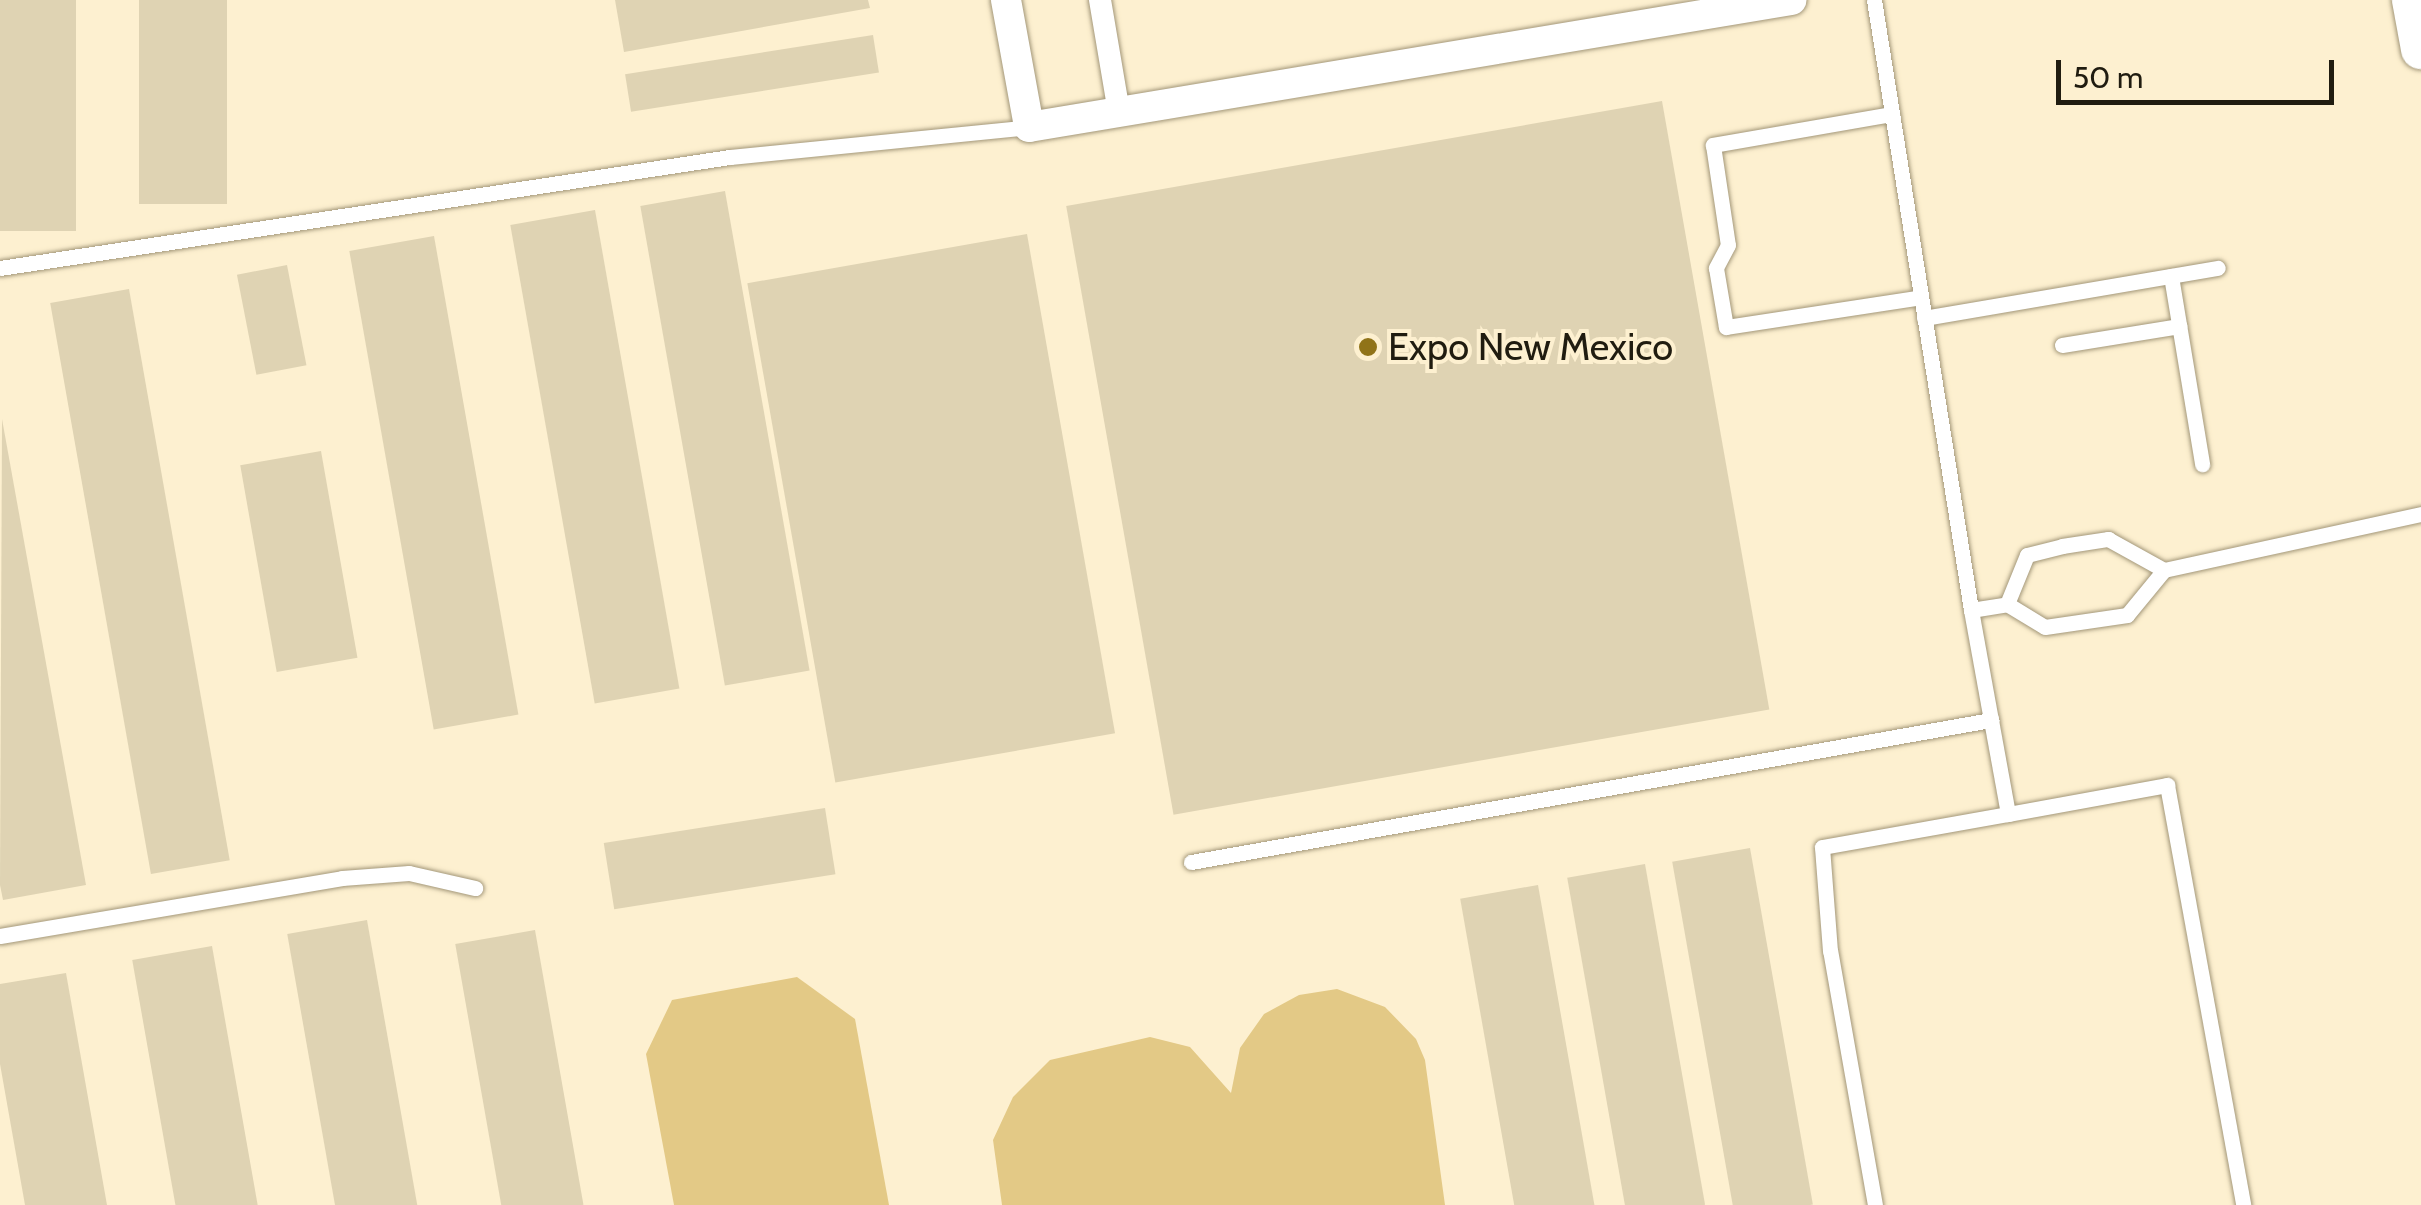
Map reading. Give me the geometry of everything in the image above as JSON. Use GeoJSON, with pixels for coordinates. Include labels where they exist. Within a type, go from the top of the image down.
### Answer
{"type":"FeatureCollection","features":[{"type":"Feature","properties":{"kind":"street"},"geometry":{"type":"LineString","coordinates":[[1006,0],[1029,127],[1791,0]]}},
{"type":"Feature","properties":{"kind":"street"},"geometry":{"type":"LineString","coordinates":[[1100,0],[1119,112]]}},
{"type":"Feature","properties":{"kind":"street"},"geometry":{"type":"LineString","coordinates":[[2412,0],[2421,49]]}},
{"type":"Feature","properties":{"kind":"lane"},"geometry":{"type":"LineString","coordinates":[[1874,0],[2008,814]]}},
{"type":"Feature","properties":{"kind":"lane"},"geometry":{"type":"LineString","coordinates":[[1892,114],[1713,145],[1728,245],[1716,268],[1722,308],[1726,327],[1921,297]]}},
{"type":"Feature","properties":{"kind":"lane"},"geometry":{"type":"LineString","coordinates":[[0,268],[730,157],[1029,127]]}},
{"type":"Feature","properties":{"kind":"lane"},"geometry":{"type":"LineString","coordinates":[[1924,318],[2218,268]]}},
{"type":"Feature","properties":{"kind":"lane"},"geometry":{"type":"LineString","coordinates":[[2171,276],[2202,464]]}},
{"type":"Feature","properties":{"kind":"lane"},"geometry":{"type":"LineString","coordinates":[[2062,345],[2180,326]]}},
{"type":"Feature","properties":{"kind":"lane"},"geometry":{"type":"LineString","coordinates":[[1972,610],[2007,604],[2044,627],[2127,615],[2164,570],[2421,514]]}},
{"type":"Feature","properties":{"kind":"lane"},"geometry":{"type":"LineString","coordinates":[[2007,604],[2027,554],[2062,546],[2108,539],[2164,570]]}},
{"type":"Feature","properties":{"kind":"lane"},"geometry":{"type":"LineString","coordinates":[[1190,862],[1991,720]]}},
{"type":"Feature","properties":{"kind":"lane"},"geometry":{"type":"LineString","coordinates":[[1875,1205],[1830,952],[1822,847],[2167,785],[2243,1205]]}},
{"type":"Feature","properties":{"kind":"lane"},"geometry":{"type":"LineString","coordinates":[[0,936],[342,878],[410,873],[475,888]]}},
{"type":"Feature","properties":{"kind":"shaded area"},"geometry":{"type":"Polygon","coordinates":[[[797,977],[855,1019],[889,1205],[674,1205],[646,1054],[672,1000],[797,977]]]}},
{"type":"Feature","properties":{"kind":"shaded area"},"geometry":{"type":"Polygon","coordinates":[[[1337,989],[1385,1007],[1416,1039],[1425,1060],[1445,1205],[1002,1205],[993,1140],[1013,1097],[1050,1060],[1150,1037],[1190,1047],[1231,1093],[1240,1048],[1264,1014],[1299,995],[1337,989]]]}},
{"type":"Feature","properties":{"kind":"building"},"geometry":{"type":"Polygon","coordinates":[[[0,0],[76,0],[76,231],[0,231],[0,0]]]}},
{"type":"Feature","properties":{"kind":"building"},"geometry":{"type":"Polygon","coordinates":[[[139,0],[227,0],[227,204],[139,204],[139,0]]]}},
{"type":"Feature","properties":{"kind":"building"},"geometry":{"type":"Polygon","coordinates":[[[615,0],[868,0],[870,8],[624,52],[615,0]]]}},
{"type":"Feature","properties":{"kind":"building"},"geometry":{"type":"Polygon","coordinates":[[[873,35],[879,73],[631,112],[625,74],[873,35]]]}},
{"type":"Feature","properties":{"kind":"building"},"geometry":{"type":"Polygon","coordinates":[[[1662,101],[1769,710],[1174,815],[1066,206],[1662,101]]]}},
{"type":"Feature","properties":{"kind":"building"},"geometry":{"type":"Polygon","coordinates":[[[725,191],[810,671],[725,686],[640,206],[725,191]]]}},
{"type":"Feature","properties":{"kind":"building"},"geometry":{"type":"Polygon","coordinates":[[[595,210],[679,689],[595,704],[510,225],[595,210]]]}},
{"type":"Feature","properties":{"kind":"building"},"geometry":{"type":"Polygon","coordinates":[[[1027,234],[1115,733],[835,783],[747,283],[1027,234]]]}},
{"type":"Feature","properties":{"kind":"building"},"geometry":{"type":"Polygon","coordinates":[[[434,236],[518,715],[434,730],[349,251],[434,236]]]}},
{"type":"Feature","properties":{"kind":"building"},"geometry":{"type":"Polygon","coordinates":[[[287,265],[306,365],[256,375],[237,275],[287,265]]]}},
{"type":"Feature","properties":{"kind":"building"},"geometry":{"type":"Polygon","coordinates":[[[129,289],[230,860],[151,874],[50,303],[129,289]]]}},
{"type":"Feature","properties":{"kind":"building"},"geometry":{"type":"Polygon","coordinates":[[[2,419],[86,885],[3,900],[0,885],[2,419]]]}},
{"type":"Feature","properties":{"kind":"building"},"geometry":{"type":"Polygon","coordinates":[[[321,451],[357,658],[277,672],[240,465],[321,451]]]}},
{"type":"Feature","properties":{"kind":"building"},"geometry":{"type":"Polygon","coordinates":[[[825,808],[835,874],[614,909],[604,843],[825,808]]]}},
{"type":"Feature","properties":{"kind":"building"},"geometry":{"type":"Polygon","coordinates":[[[1750,848],[1813,1205],[1733,1205],[1672,862],[1750,848]]]}},
{"type":"Feature","properties":{"kind":"building"},"geometry":{"type":"Polygon","coordinates":[[[1645,864],[1705,1205],[1625,1205],[1567,878],[1645,864]]]}},
{"type":"Feature","properties":{"kind":"building"},"geometry":{"type":"Polygon","coordinates":[[[1538,885],[1594,1205],[1514,1205],[1460,899],[1538,885]]]}},
{"type":"Feature","properties":{"kind":"building"},"geometry":{"type":"Polygon","coordinates":[[[367,920],[417,1205],[335,1205],[287,934],[367,920]]]}},
{"type":"Feature","properties":{"kind":"building"},"geometry":{"type":"Polygon","coordinates":[[[535,930],[583,1205],[501,1205],[455,944],[535,930]]]}},
{"type":"Feature","properties":{"kind":"building"},"geometry":{"type":"Polygon","coordinates":[[[212,946],[258,1205],[175,1205],[132,960],[212,946]]]}},
{"type":"Feature","properties":{"kind":"building"},"geometry":{"type":"Polygon","coordinates":[[[66,973],[107,1205],[25,1205],[0,1064],[0,984],[66,973]]]}},
{"type":"Feature","properties":{"kind":"place","name":"Expo New Mexico"},"geometry":{"type":"Point","coordinates":[1368,347]}}]}
